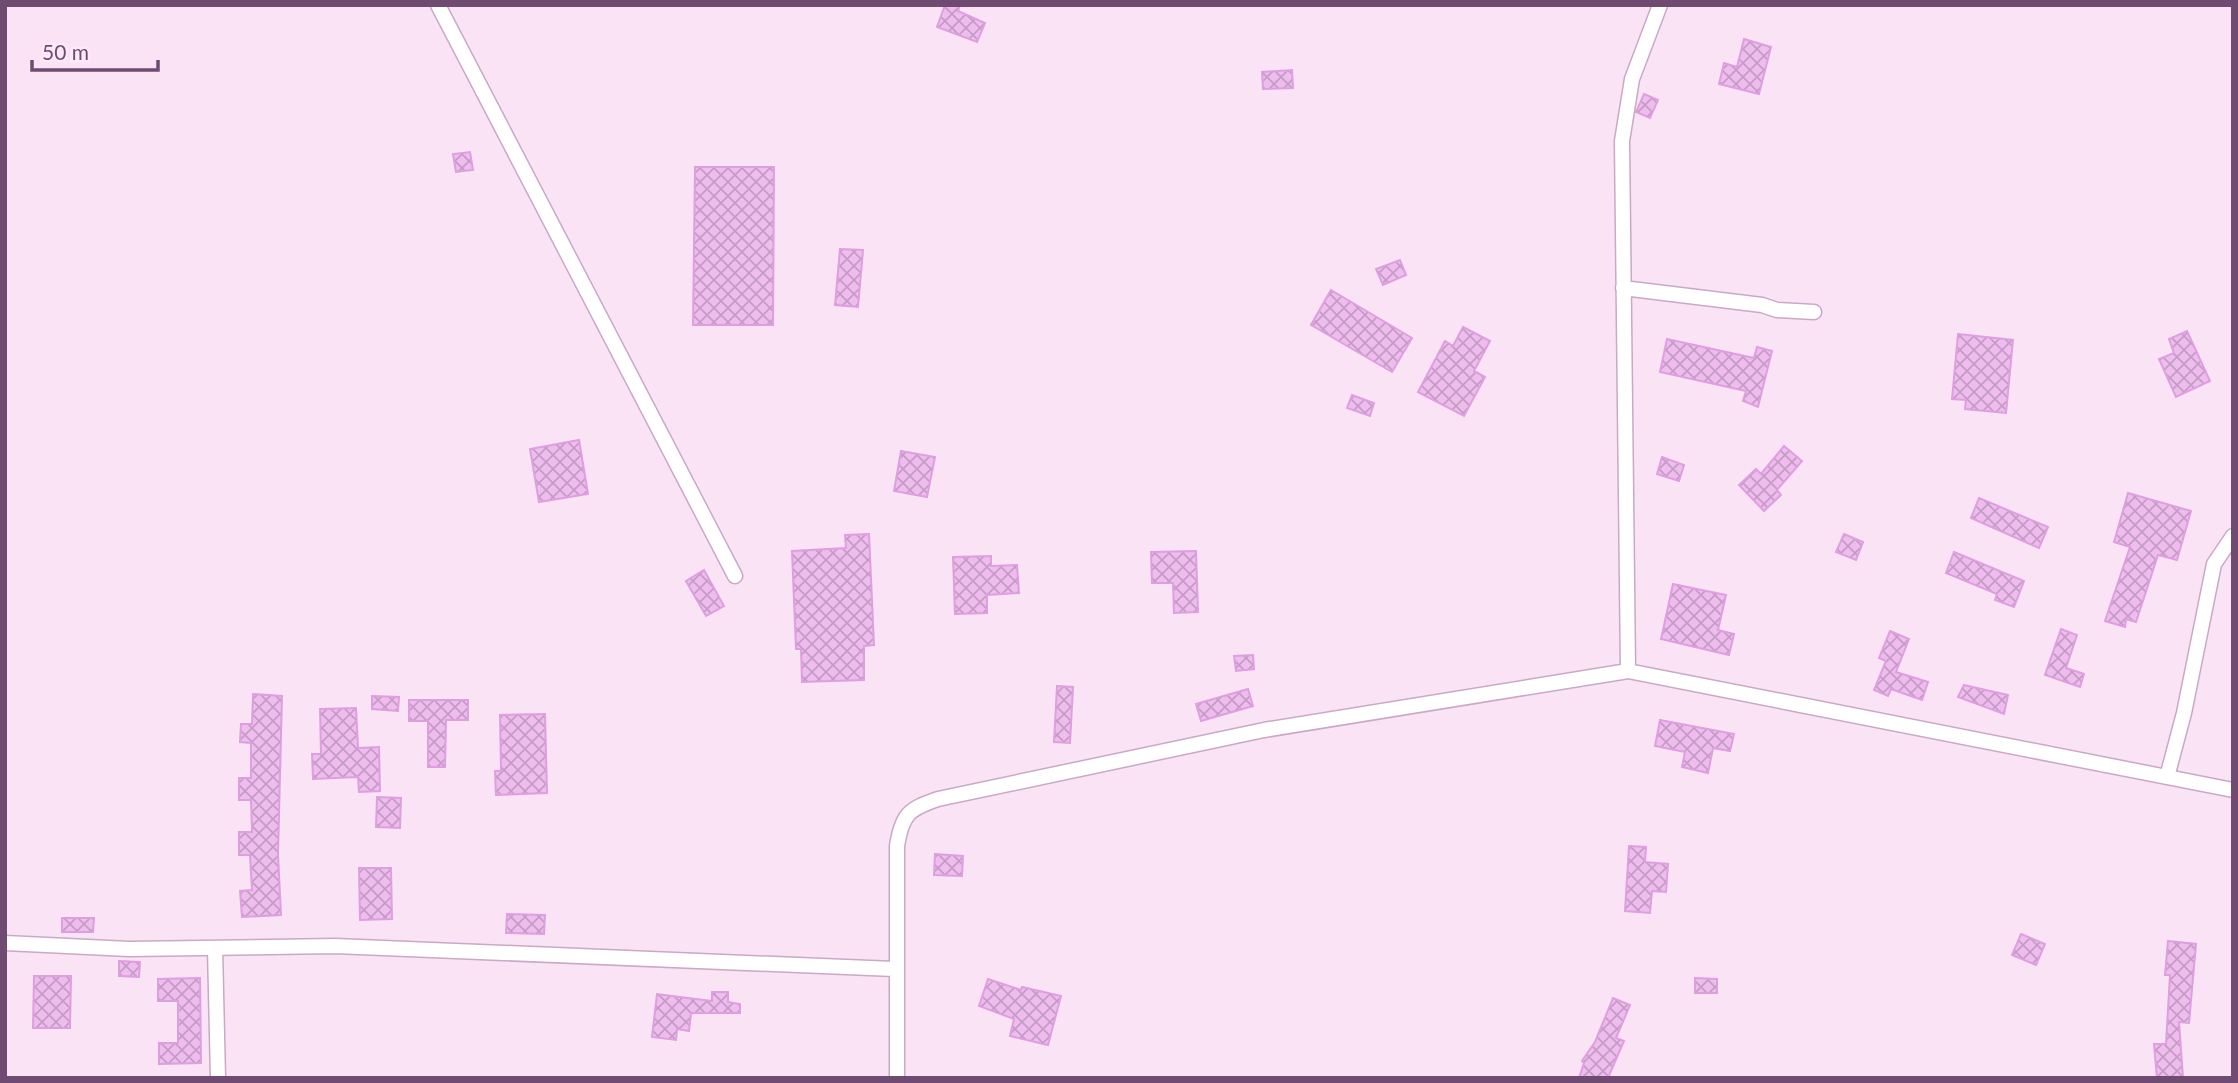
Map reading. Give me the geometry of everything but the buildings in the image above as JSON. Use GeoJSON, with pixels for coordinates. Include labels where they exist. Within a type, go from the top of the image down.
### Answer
{"type":"FeatureCollection","features":[{"type":"Feature","properties":{"kind":"street"},"geometry":{"type":"LineString","coordinates":[[438,5],[735,576]]}},
{"type":"Feature","properties":{"kind":"street"},"geometry":{"type":"LineString","coordinates":[[1628,671],[1623,131],[1632,79],[1660,5]]}},
{"type":"Feature","properties":{"kind":"street"},"geometry":{"type":"LineString","coordinates":[[1623,288],[1762,304],[1777,310],[1814,312]]}},
{"type":"Feature","properties":{"kind":"street"},"geometry":{"type":"LineString","coordinates":[[2167,777],[2184,713],[2214,564],[2233,536]]}},
{"type":"Feature","properties":{"kind":"street"},"geometry":{"type":"LineString","coordinates":[[897,1078],[894,969],[897,846],[900,827],[912,808],[938,799],[1265,730],[1628,671],[2233,790]]}},
{"type":"Feature","properties":{"kind":"street"},"geometry":{"type":"LineString","coordinates":[[5,943],[129,949],[335,946],[894,969]]}},
{"type":"Feature","properties":{"kind":"street"},"geometry":{"type":"LineString","coordinates":[[215,948],[218,1078]]}}]}
